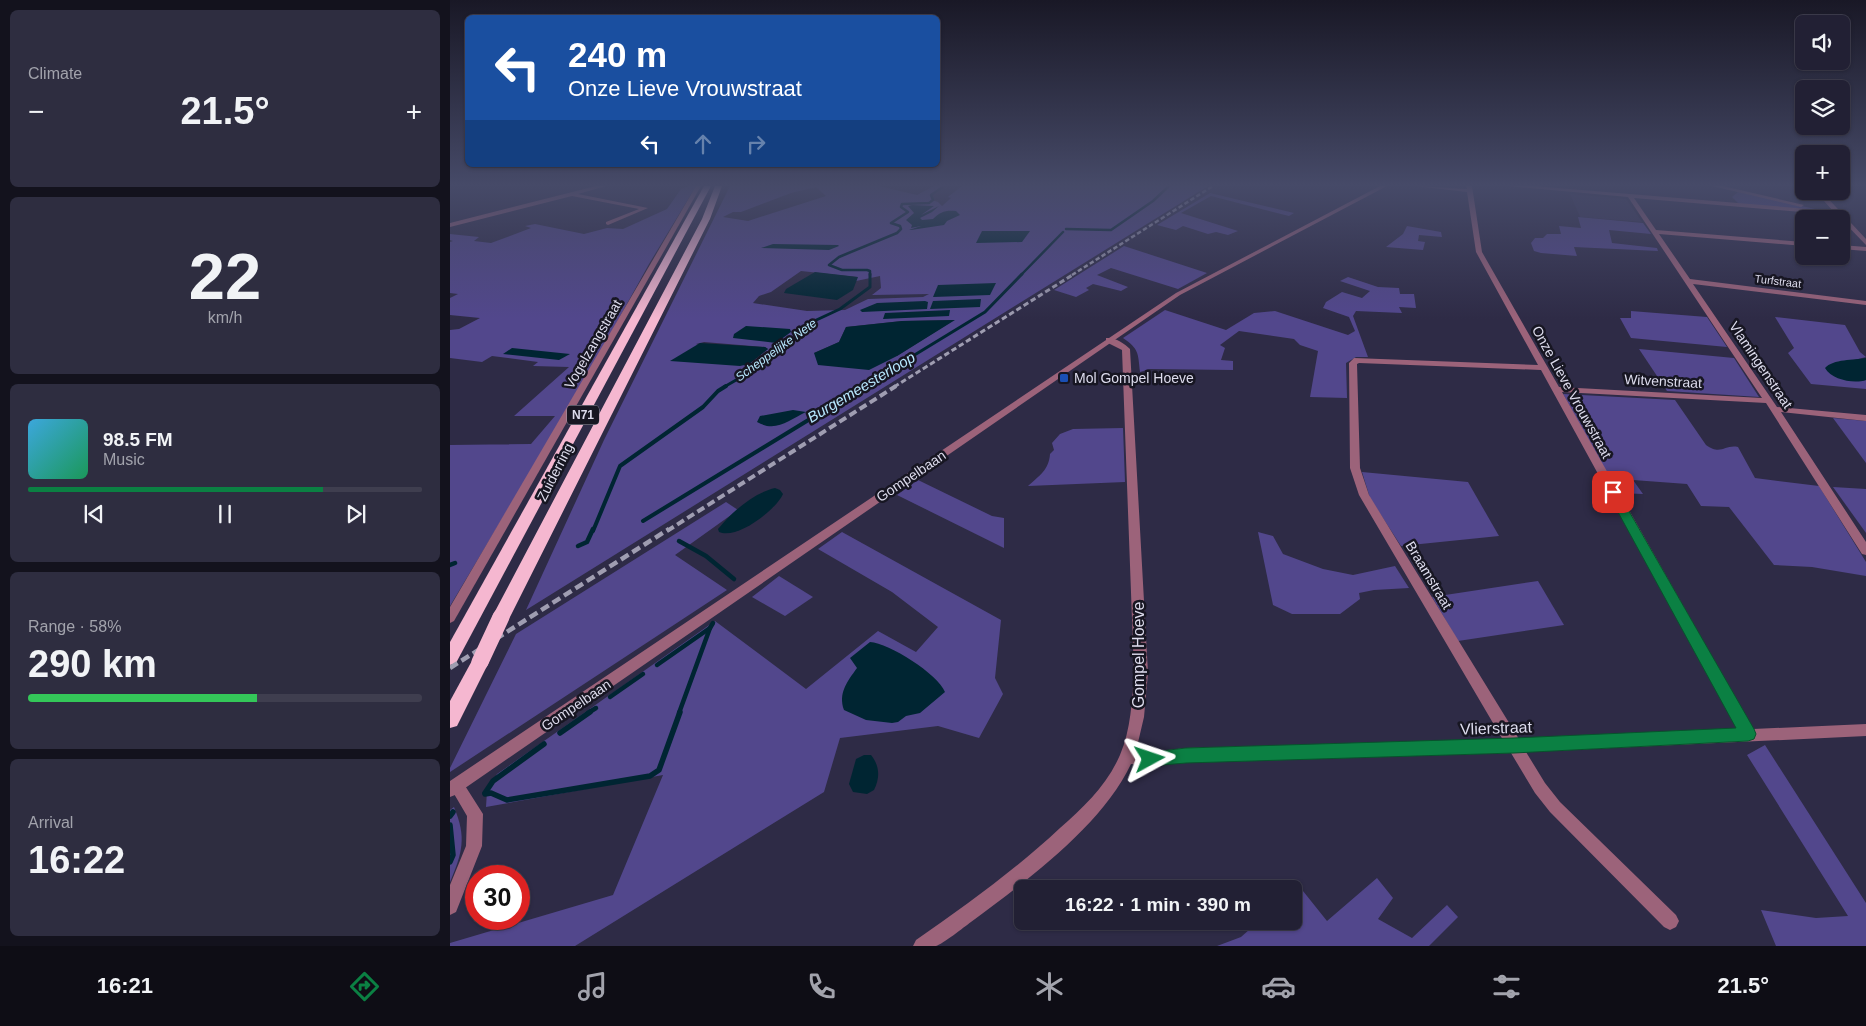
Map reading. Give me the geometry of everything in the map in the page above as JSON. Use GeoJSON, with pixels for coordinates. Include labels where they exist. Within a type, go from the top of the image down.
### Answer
{"type":"FeatureCollection","features":[{"type":"Feature","properties":{"kind":"highway","name":"Zuiderring"},"geometry":{"type":"LineString","coordinates":[[454,651],[684,230]]}},
{"type":"Feature","properties":{"kind":"highway","name":"Zuiderring"},"geometry":{"type":"LineString","coordinates":[[450,720],[671,283],[700,230]]}},
{"type":"Feature","properties":{"kind":"street","name":"Vogelzangstraat"},"geometry":{"type":"LineString","coordinates":[[450,618],[674,230]]}},
{"type":"Feature","properties":{"kind":"street","name":"Gompelbaan"},"geometry":{"type":"LineString","coordinates":[[453,788],[1178,294],[1299,230]]}},
{"type":"Feature","properties":{"kind":"street","name":"Onze Lieve Vrouwstraat"},"geometry":{"type":"LineString","coordinates":[[1476,230],[1479,252],[1748,734]]}},
{"type":"Feature","properties":{"kind":"street"},"geometry":{"type":"LineString","coordinates":[[1854,230],[1866,243]]}},
{"type":"Feature","properties":{"kind":"street"},"geometry":{"type":"LineString","coordinates":[[1654,232],[1795,243]]}},
{"type":"Feature","properties":{"kind":"street","name":"Vlamingenstraat"},"geometry":{"type":"LineString","coordinates":[[1654,232],[1772,405],[1866,551]]}},
{"type":"Feature","properties":{"kind":"street"},"geometry":{"type":"LineString","coordinates":[[1850,248],[1866,249]]}},
{"type":"Feature","properties":{"kind":"street","name":"Turfstraat"},"geometry":{"type":"LineString","coordinates":[[1687,281],[1866,303]]}},
{"type":"Feature","properties":{"kind":"street","name":"Gompel Hoeve"},"geometry":{"type":"LineString","coordinates":[[922,946],[1024,874],[1105,795],[1116,780],[1127,757],[1138,723],[1141,673],[1126,349],[1121,344],[1109,340]]}},
{"type":"Feature","properties":{"kind":"street","name":"Braamstraat"},"geometry":{"type":"LineString","coordinates":[[1543,368],[1358,360],[1353,363],[1355,468],[1364,496],[1514,746],[1555,807],[1670,921]]}},
{"type":"Feature","properties":{"kind":"street","name":"Witvenstraat"},"geometry":{"type":"LineString","coordinates":[[1555,389],[1772,405],[1866,418]]}},
{"type":"Feature","properties":{"kind":"street","name":"Vlierstraat"},"geometry":{"type":"LineString","coordinates":[[1127,757],[1150,759],[1196,755],[1514,746],[1866,730]]}},
{"type":"Feature","properties":{"kind":"street"},"geometry":{"type":"LineString","coordinates":[[450,906],[474,846],[475,814],[453,788]]}},
{"type":"Feature","properties":{"kind":"shaded area"},"geometry":{"type":"Polygon","coordinates":[[[525,230],[565,230],[584,234],[599,230],[669,230],[582,385],[450,606],[450,445],[531,444],[555,416],[514,416],[569,367],[533,366],[538,362],[492,356],[482,362],[450,358],[450,330],[459,329],[480,318],[450,315],[450,298],[458,294],[450,293],[450,242],[453,241],[450,240],[450,234],[479,237],[474,241],[491,243],[525,230]]]}},
{"type":"Feature","properties":{"kind":"shaded area"},"geometry":{"type":"Polygon","coordinates":[[[708,230],[1137,230],[526,610],[604,440],[708,230]],[[801,271],[771,292],[759,296],[753,303],[807,311],[845,310],[868,299],[923,297],[929,294],[872,295],[881,288],[880,276],[856,281],[857,277],[801,271]],[[954,320],[902,321],[846,327],[839,342],[814,353],[897,356],[954,320]],[[704,342],[696,344],[749,364],[768,349],[765,347],[704,342]]]}},
{"type":"Feature","properties":{"kind":"shaded area"},"geometry":{"type":"Polygon","coordinates":[[[1196,230],[1238,231],[1228,235],[1216,232],[1208,234],[1196,230]]]}},
{"type":"Feature","properties":{"kind":"shaded area"},"geometry":{"type":"Polygon","coordinates":[[[1405,230],[1430,230],[1441,232],[1442,237],[1419,235],[1418,241],[1425,242],[1423,250],[1386,247],[1403,234],[1405,230]]]}},
{"type":"Feature","properties":{"kind":"shaded area"},"geometry":{"type":"Polygon","coordinates":[[[1560,230],[1609,230],[1612,243],[1657,248],[1658,251],[1574,247],[1577,256],[1534,251],[1531,243],[1535,238],[1543,238],[1547,234],[1561,234],[1560,230]]]}},
{"type":"Feature","properties":{"kind":"shaded area"},"geometry":{"type":"Polygon","coordinates":[[[1611,230],[1648,230],[1651,234],[1611,230]]]}},
{"type":"Feature","properties":{"kind":"shaded area"},"geometry":{"type":"Polygon","coordinates":[[[1124,246],[1207,273],[1178,289],[1111,268],[1097,275],[1128,287],[1121,291],[1093,284],[1086,288],[1089,290],[1076,297],[1054,290],[1124,246]]]}},
{"type":"Feature","properties":{"kind":"shaded area"},"geometry":{"type":"Polygon","coordinates":[[[1348,277],[1378,287],[1399,288],[1400,294],[1414,294],[1416,308],[1399,307],[1402,313],[1356,311],[1353,316],[1368,357],[1356,357],[1346,363],[1347,398],[1310,397],[1318,351],[1300,345],[1294,339],[1239,331],[1220,345],[1225,348],[1221,360],[1233,361],[1233,370],[1150,369],[1140,372],[1137,352],[1123,338],[1165,310],[1226,330],[1254,313],[1275,311],[1348,335],[1355,331],[1349,317],[1323,308],[1326,302],[1342,292],[1362,298],[1370,291],[1340,281],[1348,277]]]}},
{"type":"Feature","properties":{"kind":"shaded area"},"geometry":{"type":"Polygon","coordinates":[[[1631,311],[1707,317],[1727,347],[1631,338],[1620,318],[1631,318],[1631,311]]]}},
{"type":"Feature","properties":{"kind":"shaded area"},"geometry":{"type":"Polygon","coordinates":[[[1775,317],[1845,325],[1860,352],[1866,357],[1854,360],[1862,381],[1866,380],[1866,389],[1811,384],[1788,353],[1794,348],[1775,317]]]}},
{"type":"Feature","properties":{"kind":"shaded area"},"geometry":{"type":"Polygon","coordinates":[[[1639,349],[1734,358],[1759,397],[1667,391],[1639,349]]]}},
{"type":"Feature","properties":{"kind":"shaded area"},"geometry":{"type":"Polygon","coordinates":[[[1563,394],[1675,400],[1706,445],[1716,450],[1738,447],[1755,478],[1819,486],[1866,562],[1866,576],[1812,567],[1774,565],[1729,507],[1701,506],[1687,484],[1633,480],[1643,494],[1618,493],[1563,394]]]}},
{"type":"Feature","properties":{"kind":"shaded area"},"geometry":{"type":"Polygon","coordinates":[[[1833,418],[1866,421],[1866,463],[1833,418]]]}},
{"type":"Feature","properties":{"kind":"shaded area"},"geometry":{"type":"Polygon","coordinates":[[[1123,428],[1125,482],[1028,486],[1046,469],[1050,454],[1054,450],[1052,443],[1060,434],[1073,429],[1123,428]]]}},
{"type":"Feature","properties":{"kind":"shaded area"},"geometry":{"type":"Polygon","coordinates":[[[1362,472],[1468,482],[1499,536],[1401,546],[1370,498],[1362,472]]]}},
{"type":"Feature","properties":{"kind":"shaded area"},"geometry":{"type":"Polygon","coordinates":[[[918,480],[992,516],[1004,518],[1004,548],[897,495],[918,480]]]}},
{"type":"Feature","properties":{"kind":"shaded area"},"geometry":{"type":"Polygon","coordinates":[[[1833,487],[1866,489],[1866,533],[1833,487]]]}},
{"type":"Feature","properties":{"kind":"shaded area"},"geometry":{"type":"Polygon","coordinates":[[[726,502],[738,510],[675,555],[727,590],[450,772],[450,768],[516,634],[726,502]]]}},
{"type":"Feature","properties":{"kind":"shaded area"},"geometry":{"type":"Polygon","coordinates":[[[842,532],[1001,620],[995,678],[1003,694],[979,738],[938,726],[840,738],[824,792],[575,946],[450,946],[450,943],[494,930],[530,930],[530,919],[613,895],[663,775],[486,807],[487,791],[497,774],[715,621],[806,689],[878,631],[916,652],[938,627],[892,592],[818,549],[842,532]]]}},
{"type":"Feature","properties":{"kind":"shaded area"},"geometry":{"type":"Polygon","coordinates":[[[1258,532],[1273,536],[1283,554],[1323,569],[1353,575],[1395,566],[1409,588],[1359,593],[1360,599],[1340,614],[1292,614],[1273,605],[1258,532]]]}},
{"type":"Feature","properties":{"kind":"shaded area"},"geometry":{"type":"Polygon","coordinates":[[[779,576],[813,597],[785,616],[752,597],[779,576]]]}},
{"type":"Feature","properties":{"kind":"shaded area"},"geometry":{"type":"Polygon","coordinates":[[[1538,581],[1564,625],[1458,641],[1432,597],[1538,581]]]}},
{"type":"Feature","properties":{"kind":"shaded area"},"geometry":{"type":"Polygon","coordinates":[[[1765,745],[1866,903],[1866,946],[1776,946],[1761,910],[1816,918],[1848,916],[1747,755],[1765,745]]]}},
{"type":"Feature","properties":{"kind":"shaded area"},"geometry":{"type":"Polygon","coordinates":[[[454,807],[462,837],[458,862],[450,882],[450,810],[454,807]]]}},
{"type":"Feature","properties":{"kind":"shaded area"},"geometry":{"type":"Polygon","coordinates":[[[1377,878],[1393,898],[1378,919],[1412,938],[1447,905],[1458,917],[1429,946],[1217,946],[1241,937],[1249,930],[1302,930],[1302,890],[1327,921],[1377,878]]]}},
{"type":"Feature","properties":{"kind":"water"},"geometry":{"type":"Polygon","coordinates":[[[982,231],[1030,231],[1022,242],[976,243],[982,231]]]}},
{"type":"Feature","properties":{"kind":"water"},"geometry":{"type":"Polygon","coordinates":[[[773,244],[839,246],[829,250],[761,248],[773,244]]]}},
{"type":"Feature","properties":{"kind":"water"},"geometry":{"type":"Polygon","coordinates":[[[815,272],[858,277],[853,290],[837,300],[784,293],[786,289],[815,272]]]}},
{"type":"Feature","properties":{"kind":"water"},"geometry":{"type":"Polygon","coordinates":[[[996,283],[990,295],[933,297],[938,285],[996,283]]]}},
{"type":"Feature","properties":{"kind":"water"},"geometry":{"type":"Polygon","coordinates":[[[981,299],[980,307],[930,309],[933,301],[981,299]]]}},
{"type":"Feature","properties":{"kind":"water"},"geometry":{"type":"Polygon","coordinates":[[[928,302],[927,309],[862,312],[860,310],[877,303],[928,302]]]}},
{"type":"Feature","properties":{"kind":"water"},"geometry":{"type":"Polygon","coordinates":[[[950,310],[949,316],[883,319],[885,313],[950,310]]]}},
{"type":"Feature","properties":{"kind":"water"},"geometry":{"type":"Polygon","coordinates":[[[955,320],[897,356],[869,370],[818,365],[814,353],[839,342],[846,327],[902,321],[955,320]]]}},
{"type":"Feature","properties":{"kind":"water"},"geometry":{"type":"Polygon","coordinates":[[[746,326],[790,329],[791,332],[776,343],[733,338],[734,334],[746,326]]]}},
{"type":"Feature","properties":{"kind":"water"},"geometry":{"type":"Polygon","coordinates":[[[700,343],[765,347],[768,349],[749,364],[740,366],[670,361],[700,343]]]}},
{"type":"Feature","properties":{"kind":"water"},"geometry":{"type":"Polygon","coordinates":[[[512,348],[570,354],[559,360],[503,354],[512,348]]]}},
{"type":"Feature","properties":{"kind":"water"},"geometry":{"type":"Polygon","coordinates":[[[1866,358],[1866,380],[1856,382],[1844,380],[1833,376],[1825,368],[1838,361],[1866,358]]]}},
{"type":"Feature","properties":{"kind":"water"},"geometry":{"type":"Polygon","coordinates":[[[793,410],[806,412],[776,426],[757,422],[760,416],[793,410]]]}},
{"type":"Feature","properties":{"kind":"water"},"geometry":{"type":"Polygon","coordinates":[[[775,488],[783,494],[773,508],[755,522],[736,532],[719,532],[718,529],[736,510],[759,494],[775,488]]]}},
{"type":"Feature","properties":{"kind":"water"},"geometry":{"type":"Polygon","coordinates":[[[870,642],[889,648],[912,661],[933,677],[945,692],[920,713],[906,716],[898,722],[866,720],[844,710],[842,704],[843,693],[857,668],[850,658],[870,642]]]}},
{"type":"Feature","properties":{"kind":"water"},"geometry":{"type":"Polygon","coordinates":[[[864,755],[871,755],[876,763],[878,772],[874,790],[867,794],[853,792],[849,784],[856,759],[864,755]]]}},
{"type":"Feature","properties":{"kind":"waterway","name":"Scheppelijke Nete"},"geometry":{"type":"LineString","coordinates":[[724,387],[750,372],[796,338],[810,323],[840,309],[870,287],[870,271],[842,270],[829,265],[839,257],[900,230]]}},
{"type":"Feature","properties":{"kind":"waterway","name":"Burgemeesterloop"},"geometry":{"type":"LineString","coordinates":[[1021,275],[1063,232]]}},
{"type":"Feature","properties":{"kind":"waterway","name":"Burgemeesterloop"},"geometry":{"type":"LineString","coordinates":[[862,387],[985,312],[1022,274]]}},
{"type":"Feature","properties":{"kind":"waterway","name":"Scheppelijke Nete"},"geometry":{"type":"LineString","coordinates":[[593,531],[620,466],[703,407],[718,391],[726,386]]}},
{"type":"Feature","properties":{"kind":"waterway","name":"Burgemeesterloop"},"geometry":{"type":"LineString","coordinates":[[643,521],[864,386]]}},
{"type":"Feature","properties":{"kind":"waterway","name":"Scheppelijke Nete"},"geometry":{"type":"LineString","coordinates":[[578,546],[587,542],[593,529]]}},
{"type":"Feature","properties":{"kind":"waterway","name":"Burgemeesterloop"},"geometry":{"type":"LineString","coordinates":[[679,541],[706,556],[734,579]]}},
{"type":"Feature","properties":{"kind":"waterway","name":"Scheppelijke Nete"},"geometry":{"type":"LineString","coordinates":[[450,565],[455,563]]}},
{"type":"Feature","properties":{"kind":"waterway","name":"Burgemeesterloop"},"geometry":{"type":"LineString","coordinates":[[710,628],[713,623]]}},
{"type":"Feature","properties":{"kind":"waterway","name":"Burgemeesterloop"},"geometry":{"type":"LineString","coordinates":[[657,665],[710,628]]}},
{"type":"Feature","properties":{"kind":"waterway"},"geometry":{"type":"LineString","coordinates":[[679,713],[710,628]]}},
{"type":"Feature","properties":{"kind":"waterway","name":"Burgemeesterloop"},"geometry":{"type":"LineString","coordinates":[[610,697],[643,674]]}},
{"type":"Feature","properties":{"kind":"waterway","name":"Burgemeesterloop"},"geometry":{"type":"LineString","coordinates":[[588,713],[596,708]]}},
{"type":"Feature","properties":{"kind":"waterway","name":"Burgemeesterloop"},"geometry":{"type":"LineString","coordinates":[[560,733],[590,712]]}},
{"type":"Feature","properties":{"kind":"waterway"},"geometry":{"type":"LineString","coordinates":[[485,794],[491,793],[507,800],[650,776],[659,770],[680,712]]}},
{"type":"Feature","properties":{"kind":"waterway","name":"Burgemeesterloop"},"geometry":{"type":"LineString","coordinates":[[485,793],[493,781],[544,744]]}},
{"type":"Feature","properties":{"kind":"waterway","name":"Burgemeesterloop"},"geometry":{"type":"LineString","coordinates":[[450,816],[453,812]]}},
{"type":"Feature","properties":{"kind":"waterway","name":"Burgemeesterloop"},"geometry":{"type":"LineString","coordinates":[[450,825],[453,855],[450,862]]}},
{"type":"Feature","properties":{"kind":"railway"},"geometry":{"type":"LineString","coordinates":[[1072,275],[1143,230]]}},
{"type":"Feature","properties":{"kind":"railway"},"geometry":{"type":"LineString","coordinates":[[894,387],[1074,274]]}},
{"type":"Feature","properties":{"kind":"railway"},"geometry":{"type":"LineString","coordinates":[[667,531],[896,386]]}},
{"type":"Feature","properties":{"kind":"railway"},"geometry":{"type":"LineString","coordinates":[[450,668],[669,529]]}},
{"type":"Feature","properties":{"kind":"place","name":"Mol Gompel Hoeve"},"geometry":{"type":"Point","coordinates":[1064,378]}},
{"type":"Feature","properties":{"kind":"route"},"geometry":{"type":"LineString","coordinates":[[1150,759],[1186,755],[1514,746],[1748,734],[1613,492]]}}]}
